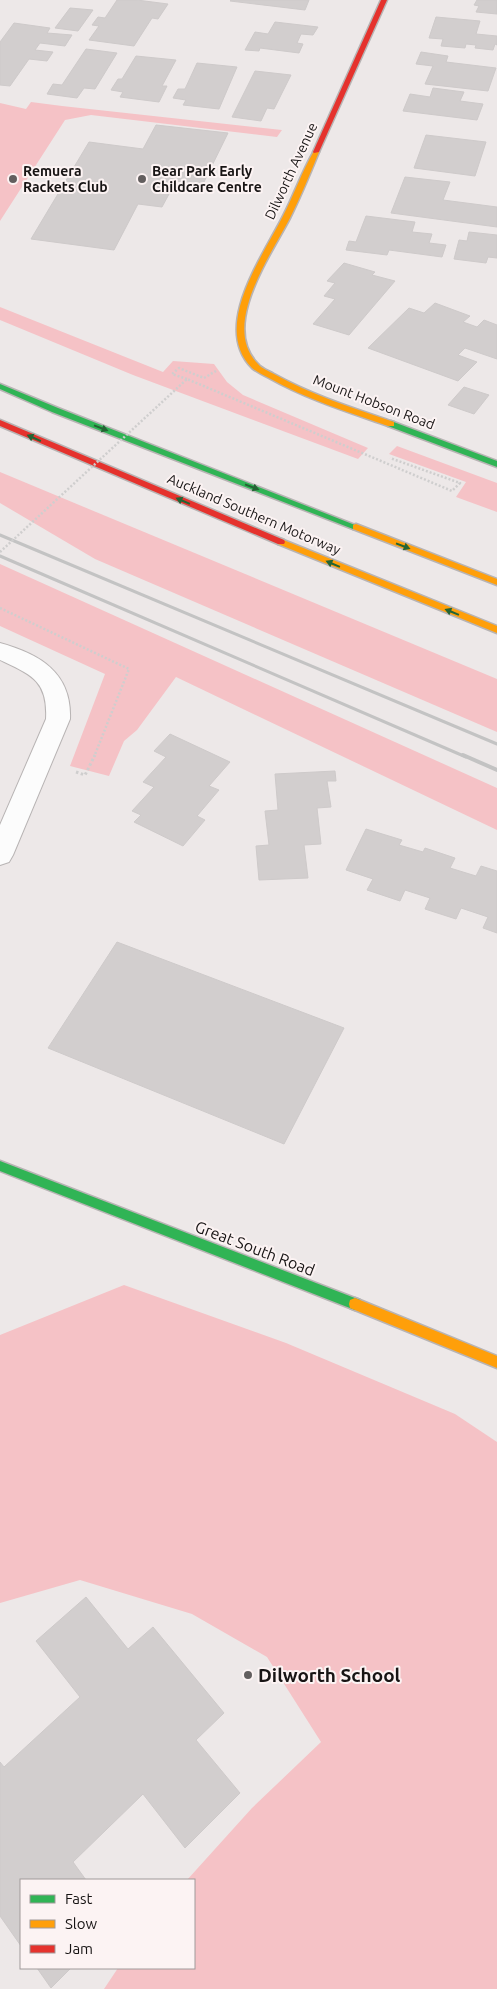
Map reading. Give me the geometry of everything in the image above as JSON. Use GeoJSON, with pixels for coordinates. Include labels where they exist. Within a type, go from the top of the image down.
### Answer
{"type":"FeatureCollection","features":[{"type":"Feature","properties":{"kind":"main road","name":"Dilworth Avenue"},"geometry":{"type":"LineString","coordinates":[[247,356],[240,342],[240,327],[244,306],[253,281],[287,216],[319,148],[384,0]]}},
{"type":"Feature","properties":{"kind":"main road","name":"Mount Hobson Road"},"geometry":{"type":"LineString","coordinates":[[247,356],[256,367],[292,388],[497,464]]}},
{"type":"Feature","properties":{"kind":"main road"},"geometry":{"type":"LineString","coordinates":[[8,376],[55,410]]}},
{"type":"Feature","properties":{"kind":"main road","name":"Auckland Southern Motorway"},"geometry":{"type":"LineString","coordinates":[[0,386],[55,410],[497,582]]}},
{"type":"Feature","properties":{"kind":"main road","name":"Auckland Southern Motorway"},"geometry":{"type":"LineString","coordinates":[[0,423],[378,583],[497,630]]}},
{"type":"Feature","properties":{"kind":"main road","name":"Great South Road"},"geometry":{"type":"LineString","coordinates":[[0,1166],[408,1324],[497,1362]]}},
{"type":"Feature","properties":{"kind":"street"},"geometry":{"type":"LineString","coordinates":[[0,651],[36,668],[46,676],[59,694],[60,707],[58,719],[0,855]]}},
{"type":"Feature","properties":{"kind":"path"},"geometry":{"type":"LineString","coordinates":[[208,375],[204,378],[179,368],[172,374],[452,491],[460,483],[390,458]]}},
{"type":"Feature","properties":{"kind":"path"},"geometry":{"type":"LineString","coordinates":[[0,552],[186,380]]}},
{"type":"Feature","properties":{"kind":"shaded area","name":"Remuera Rackets Club"},"geometry":{"type":"Polygon","coordinates":[[[31,102],[282,130],[277,137],[91,115],[65,120],[0,221],[0,103],[26,109],[31,102]]]}},
{"type":"Feature","properties":{"kind":"shaded area"},"geometry":{"type":"Polygon","coordinates":[[[0,307],[163,372],[173,361],[214,364],[227,382],[243,395],[368,448],[358,459],[133,375],[0,320],[0,307]]]}},
{"type":"Feature","properties":{"kind":"shaded area"},"geometry":{"type":"Polygon","coordinates":[[[397,446],[497,483],[497,512],[456,497],[466,482],[389,454],[397,446]]]}},
{"type":"Feature","properties":{"kind":"shaded area"},"geometry":{"type":"Polygon","coordinates":[[[0,472],[497,679],[497,732],[95,559],[0,503],[0,472]]]}},
{"type":"Feature","properties":{"kind":"shaded area"},"geometry":{"type":"Polygon","coordinates":[[[0,564],[497,788],[497,830],[176,677],[137,730],[124,741],[109,776],[70,766],[105,674],[0,626],[0,564]]]}},
{"type":"Feature","properties":{"kind":"shaded area","name":"Dilworth School"},"geometry":{"type":"Polygon","coordinates":[[[124,1285],[286,1343],[455,1414],[497,1442],[497,1989],[104,1989],[117,1969],[195,1969],[195,1879],[188,1879],[252,1808],[321,1742],[267,1657],[192,1614],[80,1580],[0,1603],[0,1335],[124,1285]]]}},
{"type":"Feature","properties":{"kind":"building"},"geometry":{"type":"Polygon","coordinates":[[[117,0],[137,0],[168,4],[158,19],[152,18],[134,46],[89,40],[99,26],[92,25],[98,17],[105,18],[117,0]]]}},
{"type":"Feature","properties":{"kind":"building"},"geometry":{"type":"Polygon","coordinates":[[[231,0],[309,0],[305,10],[231,0]]]}},
{"type":"Feature","properties":{"kind":"building"},"geometry":{"type":"Polygon","coordinates":[[[477,0],[497,0],[497,14],[476,12],[479,6],[474,5],[477,0]]]}},
{"type":"Feature","properties":{"kind":"building"},"geometry":{"type":"Polygon","coordinates":[[[70,8],[93,10],[78,31],[55,28],[70,8]]]}},
{"type":"Feature","properties":{"kind":"building"},"geometry":{"type":"Polygon","coordinates":[[[436,17],[480,21],[476,34],[497,36],[497,45],[495,44],[493,50],[475,48],[476,45],[466,44],[465,48],[441,46],[443,39],[429,38],[436,17]]]}},
{"type":"Feature","properties":{"kind":"building"},"geometry":{"type":"Polygon","coordinates":[[[275,22],[318,27],[313,35],[301,34],[297,43],[303,44],[299,53],[260,48],[259,51],[245,50],[255,32],[268,34],[275,22]]]}},
{"type":"Feature","properties":{"kind":"building"},"geometry":{"type":"Polygon","coordinates":[[[14,23],[50,28],[47,33],[72,35],[65,46],[40,43],[35,50],[53,52],[47,61],[29,59],[10,86],[0,85],[0,42],[14,23]]]}},
{"type":"Feature","properties":{"kind":"building"},"geometry":{"type":"Polygon","coordinates":[[[86,49],[117,53],[95,89],[84,88],[77,98],[47,94],[53,84],[62,85],[86,49]]]}},
{"type":"Feature","properties":{"kind":"building"},"geometry":{"type":"Polygon","coordinates":[[[421,52],[448,56],[446,62],[496,68],[488,91],[425,84],[433,66],[416,64],[421,52]]]}},
{"type":"Feature","properties":{"kind":"building"},"geometry":{"type":"Polygon","coordinates":[[[136,56],[176,60],[162,86],[167,86],[159,102],[120,97],[123,92],[111,90],[118,79],[122,79],[136,56]]]}},
{"type":"Feature","properties":{"kind":"building"},"geometry":{"type":"Polygon","coordinates":[[[197,63],[237,67],[219,109],[183,105],[186,100],[173,98],[178,89],[185,89],[197,63]]]}},
{"type":"Feature","properties":{"kind":"building"},"geometry":{"type":"Polygon","coordinates":[[[255,71],[291,75],[274,109],[267,108],[261,121],[232,117],[255,71]]]}},
{"type":"Feature","properties":{"kind":"building"},"geometry":{"type":"Polygon","coordinates":[[[433,88],[464,92],[460,101],[483,104],[477,120],[403,111],[410,94],[430,97],[433,88]]]}},
{"type":"Feature","properties":{"kind":"building"},"geometry":{"type":"Polygon","coordinates":[[[156,125],[228,133],[203,184],[176,181],[162,207],[138,204],[114,250],[31,239],[89,142],[143,149],[156,125]]]}},
{"type":"Feature","properties":{"kind":"building"},"geometry":{"type":"Polygon","coordinates":[[[426,135],[486,142],[475,176],[414,168],[426,135]]]}},
{"type":"Feature","properties":{"kind":"building"},"geometry":{"type":"Polygon","coordinates":[[[405,177],[450,182],[443,200],[497,207],[497,227],[391,213],[405,177]]]}},
{"type":"Feature","properties":{"kind":"building"},"geometry":{"type":"Polygon","coordinates":[[[366,216],[415,222],[412,232],[432,234],[429,243],[446,245],[442,257],[389,250],[387,255],[346,250],[349,241],[356,242],[366,216]]]}},
{"type":"Feature","properties":{"kind":"building"},"geometry":{"type":"Polygon","coordinates":[[[469,232],[497,235],[497,258],[488,257],[486,263],[454,259],[459,240],[467,241],[469,232]]]}},
{"type":"Feature","properties":{"kind":"building"},"geometry":{"type":"Polygon","coordinates":[[[344,263],[375,272],[372,275],[395,281],[349,335],[313,324],[335,299],[324,296],[335,283],[327,281],[344,263]]]}},
{"type":"Feature","properties":{"kind":"building"},"geometry":{"type":"Polygon","coordinates":[[[435,303],[470,316],[463,322],[477,327],[484,320],[497,325],[497,359],[465,348],[458,355],[477,362],[458,381],[368,348],[409,308],[424,313],[435,303]]]}},
{"type":"Feature","properties":{"kind":"building"},"geometry":{"type":"Polygon","coordinates":[[[464,387],[489,395],[474,414],[448,405],[464,387]]]}},
{"type":"Feature","properties":{"kind":"building"},"geometry":{"type":"Polygon","coordinates":[[[170,734],[230,762],[209,786],[219,790],[197,816],[205,820],[183,846],[134,822],[141,815],[132,811],[154,787],[143,782],[166,757],[154,751],[170,734]]]}},
{"type":"Feature","properties":{"kind":"building"},"geometry":{"type":"Polygon","coordinates":[[[335,771],[336,781],[327,781],[331,807],[317,808],[321,844],[304,845],[308,878],[259,880],[256,846],[269,845],[265,811],[278,810],[275,774],[335,771]]]}},
{"type":"Feature","properties":{"kind":"building"},"geometry":{"type":"Polygon","coordinates":[[[366,829],[402,840],[399,845],[423,852],[425,848],[455,858],[450,868],[476,876],[481,866],[497,871],[497,933],[483,928],[488,917],[461,908],[456,919],[425,909],[430,898],[405,890],[400,901],[367,890],[373,879],[346,870],[366,829]]]}},
{"type":"Feature","properties":{"kind":"building"},"geometry":{"type":"Polygon","coordinates":[[[117,942],[344,1028],[284,1144],[48,1048],[117,942]]]}},
{"type":"Feature","properties":{"kind":"building"},"geometry":{"type":"Polygon","coordinates":[[[86,1597],[128,1649],[153,1627],[224,1713],[196,1740],[240,1793],[185,1848],[143,1794],[73,1862],[85,1879],[20,1879],[20,1945],[0,1916],[0,1762],[4,1767],[80,1697],[36,1641],[86,1597]]]}},
{"type":"Feature","properties":{"kind":"building"},"geometry":{"type":"Polygon","coordinates":[[[38,1969],[70,1969],[51,1988],[38,1969]]]}},
{"type":"Feature","properties":{"kind":"railway"},"geometry":{"type":"LineString","coordinates":[[0,535],[497,744]]}},
{"type":"Feature","properties":{"kind":"railway"},"geometry":{"type":"LineString","coordinates":[[0,556],[466,757]]}},
{"type":"Feature","properties":{"kind":"railway"},"geometry":{"type":"LineString","coordinates":[[463,755],[497,770]]}},
{"type":"Feature","properties":{"kind":"traffic: fast"},"geometry":{"type":"LineString","coordinates":[[0,386],[55,410],[356,527]]}},
{"type":"Feature","properties":{"kind":"traffic: fast"},"geometry":{"type":"LineString","coordinates":[[391,424],[497,464]]}},
{"type":"Feature","properties":{"kind":"traffic: fast"},"geometry":{"type":"LineString","coordinates":[[0,1166],[355,1304]]}},
{"type":"Feature","properties":{"kind":"traffic: slow"},"geometry":{"type":"LineString","coordinates":[[316,152],[290,210],[257,271],[248,292],[242,313],[240,332],[244,351],[255,366],[262,371],[303,392],[391,424]]}},
{"type":"Feature","properties":{"kind":"traffic: slow"},"geometry":{"type":"LineString","coordinates":[[356,527],[497,582]]}},
{"type":"Feature","properties":{"kind":"traffic: slow"},"geometry":{"type":"LineString","coordinates":[[281,542],[497,630]]}},
{"type":"Feature","properties":{"kind":"traffic: slow"},"geometry":{"type":"LineString","coordinates":[[355,1304],[497,1362]]}},
{"type":"Feature","properties":{"kind":"traffic: jam"},"geometry":{"type":"LineString","coordinates":[[316,152],[384,0]]}},
{"type":"Feature","properties":{"kind":"traffic: jam"},"geometry":{"type":"LineString","coordinates":[[0,423],[281,542]]}},
{"type":"Feature","properties":{"kind":"place","name":"Remuera Rackets Club"},"geometry":{"type":"Point","coordinates":[13,179]}},
{"type":"Feature","properties":{"kind":"place","name":"Bear Park Early Childcare Centre"},"geometry":{"type":"Point","coordinates":[142,179]}},
{"type":"Feature","properties":{"kind":"place","name":"Dilworth School"},"geometry":{"type":"Point","coordinates":[248,1675]}}]}
